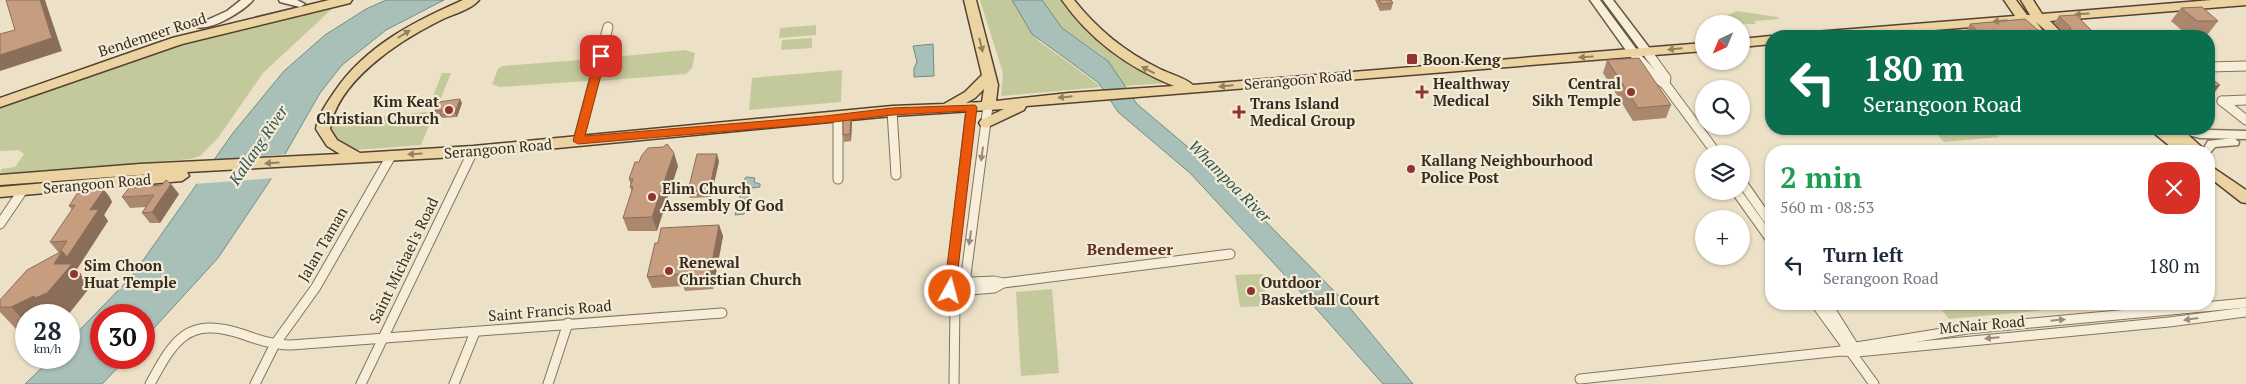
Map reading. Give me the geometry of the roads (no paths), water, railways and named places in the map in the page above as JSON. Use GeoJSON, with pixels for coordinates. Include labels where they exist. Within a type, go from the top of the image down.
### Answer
{"type":"FeatureCollection","features":[{"type":"Feature","properties":{"kind":"main road"},"geometry":{"type":"LineString","coordinates":[[201,25],[230,13],[248,0]]}},
{"type":"Feature","properties":{"kind":"main road"},"geometry":{"type":"LineString","coordinates":[[284,0],[300,4]]}},
{"type":"Feature","properties":{"kind":"main road","name":"Bendemeer Road"},"geometry":{"type":"LineString","coordinates":[[0,92],[201,25],[322,0]]}},
{"type":"Feature","properties":{"kind":"main road","name":"Bendemeer Road"},"geometry":{"type":"LineString","coordinates":[[0,103],[177,41],[346,0]]}},
{"type":"Feature","properties":{"kind":"main road"},"geometry":{"type":"LineString","coordinates":[[357,158],[332,143],[323,129],[330,109],[346,83],[374,55],[396,39],[423,23],[472,0]]}},
{"type":"Feature","properties":{"kind":"main road"},"geometry":{"type":"LineString","coordinates":[[970,0],[989,76],[991,90],[988,106]]}},
{"type":"Feature","properties":{"kind":"main road"},"geometry":{"type":"LineString","coordinates":[[1068,0],[1090,26],[1128,58],[1153,72],[1193,89]]}},
{"type":"Feature","properties":{"kind":"main road"},"geometry":{"type":"LineString","coordinates":[[1595,0],[1641,53]]}},
{"type":"Feature","properties":{"kind":"main road"},"geometry":{"type":"LineString","coordinates":[[1608,0],[1641,53]]}},
{"type":"Feature","properties":{"kind":"main road"},"geometry":{"type":"LineString","coordinates":[[2010,0],[2023,18],[2035,30]]}},
{"type":"Feature","properties":{"kind":"main road"},"geometry":{"type":"LineString","coordinates":[[2027,0],[2039,18],[2052,30]]}},
{"type":"Feature","properties":{"kind":"main road"},"geometry":{"type":"LineString","coordinates":[[1884,30],[2246,1]]}},
{"type":"Feature","properties":{"kind":"main road"},"geometry":{"type":"LineString","coordinates":[[1750,42],[1765,41]]}},
{"type":"Feature","properties":{"kind":"main road","name":"Serangoon Road"},"geometry":{"type":"LineString","coordinates":[[0,192],[193,170],[473,150],[838,118],[892,111],[988,106],[1097,95],[1193,89],[1695,48]]}},
{"type":"Feature","properties":{"kind":"main road"},"geometry":{"type":"LineString","coordinates":[[941,108],[970,95],[989,76]]}},
{"type":"Feature","properties":{"kind":"main road"},"geometry":{"type":"LineString","coordinates":[[986,123],[1032,101]]}},
{"type":"Feature","properties":{"kind":"main road"},"geometry":{"type":"LineString","coordinates":[[2164,135],[2177,145]]}},
{"type":"Feature","properties":{"kind":"main road"},"geometry":{"type":"LineString","coordinates":[[2179,135],[2192,145]]}},
{"type":"Feature","properties":{"kind":"main road"},"geometry":{"type":"LineString","coordinates":[[2215,163],[2246,186]]}},
{"type":"Feature","properties":{"kind":"main road","name":"Serangoon Road"},"geometry":{"type":"LineString","coordinates":[[0,180],[193,170]]}},
{"type":"Feature","properties":{"kind":"main road"},"geometry":{"type":"LineString","coordinates":[[2215,175],[2246,198]]}},
{"type":"Feature","properties":{"kind":"street"},"geometry":{"type":"LineString","coordinates":[[578,141],[608,27]]}},
{"type":"Feature","properties":{"kind":"street"},"geometry":{"type":"LineString","coordinates":[[1641,53],[1666,78],[1665,84]]}},
{"type":"Feature","properties":{"kind":"street"},"geometry":{"type":"LineString","coordinates":[[1641,53],[1656,78],[1665,84],[1710,145]]}},
{"type":"Feature","properties":{"kind":"street"},"geometry":{"type":"LineString","coordinates":[[2215,67],[2246,66]]}},
{"type":"Feature","properties":{"kind":"street"},"geometry":{"type":"LineString","coordinates":[[2246,100],[2222,101],[2246,120]]}},
{"type":"Feature","properties":{"kind":"street"},"geometry":{"type":"LineString","coordinates":[[955,303],[964,286],[988,106]]}},
{"type":"Feature","properties":{"kind":"street"},"geometry":{"type":"LineString","coordinates":[[954,384],[955,303],[951,287],[971,107]]}},
{"type":"Feature","properties":{"kind":"street"},"geometry":{"type":"LineString","coordinates":[[892,111],[894,116],[896,175]]}},
{"type":"Feature","properties":{"kind":"street"},"geometry":{"type":"LineString","coordinates":[[838,118],[838,179]]}},
{"type":"Feature","properties":{"kind":"street"},"geometry":{"type":"LineString","coordinates":[[2215,134],[2246,134]]}},
{"type":"Feature","properties":{"kind":"street"},"geometry":{"type":"LineString","coordinates":[[2211,145],[2220,142],[2246,142]]}},
{"type":"Feature","properties":{"kind":"street","name":"Saint Michael's Road"},"geometry":{"type":"LineString","coordinates":[[360,384],[473,150]]}},
{"type":"Feature","properties":{"kind":"street","name":"Jalan Taman"},"geometry":{"type":"LineString","coordinates":[[255,384],[275,344],[316,287],[391,156]]}},
{"type":"Feature","properties":{"kind":"street"},"geometry":{"type":"LineString","coordinates":[[0,224],[23,190]]}},
{"type":"Feature","properties":{"kind":"street"},"geometry":{"type":"LineString","coordinates":[[1750,194],[1765,215]]}},
{"type":"Feature","properties":{"kind":"street"},"geometry":{"type":"LineString","coordinates":[[1742,200],[1765,232]]}},
{"type":"Feature","properties":{"kind":"street"},"geometry":{"type":"LineString","coordinates":[[964,286],[984,281],[1003,283],[1230,254]]}},
{"type":"Feature","properties":{"kind":"street"},"geometry":{"type":"LineString","coordinates":[[967,268],[984,281]]}},
{"type":"Feature","properties":{"kind":"street"},"geometry":{"type":"LineString","coordinates":[[951,287],[994,288],[1003,283]]}},
{"type":"Feature","properties":{"kind":"street","name":"McNair Road"},"geometry":{"type":"LineString","coordinates":[[2215,307],[2246,304]]}},
{"type":"Feature","properties":{"kind":"street"},"geometry":{"type":"LineString","coordinates":[[1820,310],[1874,384]]}},
{"type":"Feature","properties":{"kind":"street"},"geometry":{"type":"LineString","coordinates":[[1830,310],[1851,351]]}},
{"type":"Feature","properties":{"kind":"street","name":"McNair Road"},"geometry":{"type":"LineString","coordinates":[[1851,351],[1967,329],[2179,310]]}},
{"type":"Feature","properties":{"kind":"street","name":"McNair Road"},"geometry":{"type":"LineString","coordinates":[[1580,379],[1851,351],[2169,322],[2246,312]]}},
{"type":"Feature","properties":{"kind":"street","name":"Saint Francis Road"},"geometry":{"type":"LineString","coordinates":[[380,340],[568,323],[722,314]]}},
{"type":"Feature","properties":{"kind":"street"},"geometry":{"type":"LineString","coordinates":[[548,384],[568,323]]}},
{"type":"Feature","properties":{"kind":"street"},"geometry":{"type":"LineString","coordinates":[[150,384],[174,342],[196,329],[222,328],[275,344],[380,340]]}},
{"type":"Feature","properties":{"kind":"street"},"geometry":{"type":"LineString","coordinates":[[454,384],[475,332]]}},
{"type":"Feature","properties":{"kind":"water","name":"Kallang River"},"geometry":{"type":"Polygon","coordinates":[[[386,0],[444,0],[386,30],[342,65],[320,93],[269,182],[218,258],[155,327],[155,304],[105,304],[132,276],[233,133],[284,71],[325,35],[366,9],[386,0]]]}},
{"type":"Feature","properties":{"kind":"water","name":"Whampoa River"},"geometry":{"type":"Polygon","coordinates":[[[1012,0],[1042,0],[1062,28],[1108,61],[1137,104],[1215,170],[1345,302],[1413,384],[1383,384],[1190,173],[1118,112],[1099,83],[1032,34],[1012,0]]]}},
{"type":"Feature","properties":{"kind":"water"},"geometry":{"type":"Polygon","coordinates":[[[933,44],[934,76],[914,77],[914,68],[917,62],[913,46],[933,44]]]}},
{"type":"Feature","properties":{"kind":"water"},"geometry":{"type":"Polygon","coordinates":[[[745,178],[755,178],[754,182],[760,184],[760,187],[751,188],[745,205],[748,206],[744,214],[735,215],[745,178]]]}},
{"type":"Feature","properties":{"kind":"water"},"geometry":{"type":"Polygon","coordinates":[[[90,319],[90,369],[116,369],[102,384],[25,384],[41,369],[80,369],[80,330],[90,319]]]}},
{"type":"Feature","properties":{"kind":"place","name":"Boon Keng"},"geometry":{"type":"Point","coordinates":[1412,59]}},
{"type":"Feature","properties":{"kind":"place","name":"Healthway Medical"},"geometry":{"type":"Point","coordinates":[1422,92]}},
{"type":"Feature","properties":{"kind":"place","name":"Central Sikh Temple"},"geometry":{"type":"Point","coordinates":[1631,92]}},
{"type":"Feature","properties":{"kind":"place","name":"Kim Keat Christian Church"},"geometry":{"type":"Point","coordinates":[449,110]}},
{"type":"Feature","properties":{"kind":"place","name":"Trans Island Medical Group"},"geometry":{"type":"Point","coordinates":[1239,112]}},
{"type":"Feature","properties":{"kind":"place","name":"Kallang Neighbourhood Police Post"},"geometry":{"type":"Point","coordinates":[1411,169]}},
{"type":"Feature","properties":{"kind":"place","name":"Elim Church Assembly Of God"},"geometry":{"type":"Point","coordinates":[652,197]}},
{"type":"Feature","properties":{"kind":"place","name":"Renewal Christian Church"},"geometry":{"type":"Point","coordinates":[669,271]}},
{"type":"Feature","properties":{"kind":"place","name":"Sim Choon Huat Temple"},"geometry":{"type":"Point","coordinates":[74,274]}},
{"type":"Feature","properties":{"kind":"place","name":"Outdoor Basketball Court"},"geometry":{"type":"Point","coordinates":[1251,291]}},
{"type":"Feature","properties":{"kind":"district","name":"Bendemeer"},"geometry":{"type":"Point","coordinates":[1130,249]}}]}
